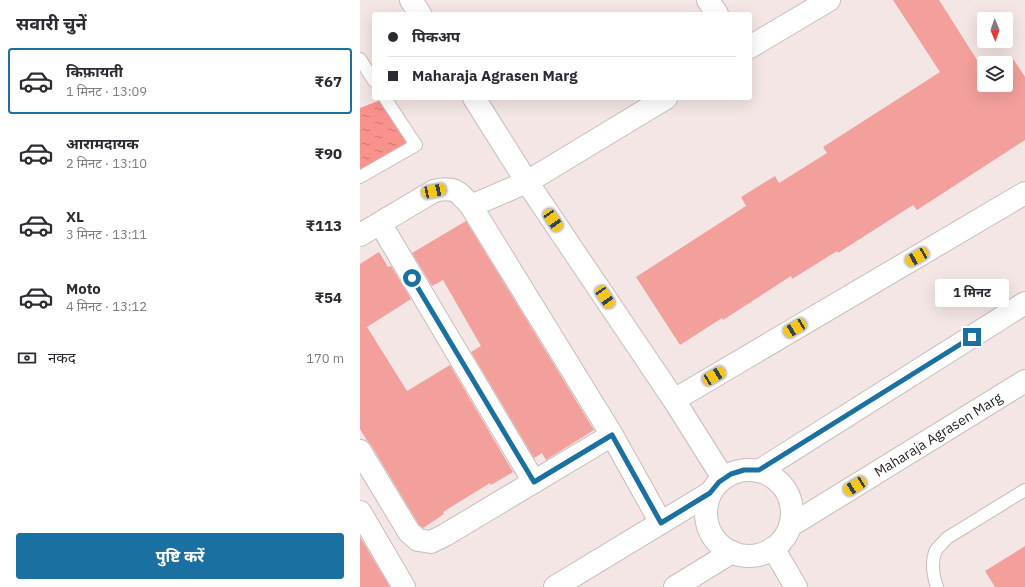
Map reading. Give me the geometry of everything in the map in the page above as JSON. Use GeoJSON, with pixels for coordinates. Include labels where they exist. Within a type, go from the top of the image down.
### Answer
{"type":"FeatureCollection","features":[{"type":"Feature","properties":{"kind":"street"},"geometry":{"type":"LineString","coordinates":[[412,0],[419,12]]}},
{"type":"Feature","properties":{"kind":"street"},"geometry":{"type":"LineString","coordinates":[[708,0],[716,12]]}},
{"type":"Feature","properties":{"kind":"street"},"geometry":{"type":"LineString","coordinates":[[752,46],[829,0]]}},
{"type":"Feature","properties":{"kind":"street"},"geometry":{"type":"LineString","coordinates":[[475,100],[527,182],[674,400],[717,486]]}},
{"type":"Feature","properties":{"kind":"street"},"geometry":{"type":"LineString","coordinates":[[471,206],[527,182],[663,100]]}},
{"type":"Feature","properties":{"kind":"street"},"geometry":{"type":"LineString","coordinates":[[360,235],[434,191],[445,188],[458,192],[471,206],[612,435],[661,523]]}},
{"type":"Feature","properties":{"kind":"street"},"geometry":{"type":"LineString","coordinates":[[674,400],[1025,193]]}},
{"type":"Feature","properties":{"kind":"street"},"geometry":{"type":"LineString","coordinates":[[380,223],[534,482]]}},
{"type":"Feature","properties":{"kind":"street"},"geometry":{"type":"LineString","coordinates":[[759,470],[1025,303]]}},
{"type":"Feature","properties":{"kind":"street","name":"Maharaja Agrasen Marg"},"geometry":{"type":"LineString","coordinates":[[717,486],[706,506],[706,520],[711,534],[720,545],[732,552],[746,556],[760,554],[773,548],[784,538],[790,526],[1025,381]]}},
{"type":"Feature","properties":{"kind":"street"},"geometry":{"type":"LineString","coordinates":[[360,451],[409,532],[418,540],[431,542],[612,435]]}},
{"type":"Feature","properties":{"kind":"street"},"geometry":{"type":"LineString","coordinates":[[555,587],[661,523],[717,486],[731,474],[744,470],[759,470],[771,476],[782,486],[789,498],[792,511],[790,526]]}},
{"type":"Feature","properties":{"kind":"street"},"geometry":{"type":"LineString","coordinates":[[360,512],[404,587]]}},
{"type":"Feature","properties":{"kind":"street"},"geometry":{"type":"LineString","coordinates":[[773,548],[796,587]]}},
{"type":"Feature","properties":{"kind":"street"},"geometry":{"type":"LineString","coordinates":[[675,587],[732,552]]}},
{"type":"Feature","properties":{"kind":"lane"},"geometry":{"type":"LineString","coordinates":[[360,59],[372,78]]}},
{"type":"Feature","properties":{"kind":"lane"},"geometry":{"type":"LineString","coordinates":[[360,177],[416,145],[386,100]]}},
{"type":"Feature","properties":{"kind":"lane"},"geometry":{"type":"LineString","coordinates":[[937,587],[933,576],[934,559],[937,549],[947,538],[1025,490]]}},
{"type":"Feature","properties":{"kind":"water"},"geometry":{"type":"Polygon","coordinates":[[[381,100],[387,100],[416,145],[360,177],[360,108],[381,100]]]}},
{"type":"Feature","properties":{"kind":"building"},"geometry":{"type":"Polygon","coordinates":[[[893,0],[939,0],[977,60],[977,92],[1013,92],[1013,59],[1025,77],[1025,140],[917,210],[913,205],[838,253],[837,251],[792,279],[791,276],[723,320],[722,318],[680,345],[636,277],[746,206],[741,197],[775,176],[779,183],[827,153],[823,147],[940,72],[893,0]]]}},
{"type":"Feature","properties":{"kind":"building"},"geometry":{"type":"Polygon","coordinates":[[[466,221],[594,430],[546,460],[542,453],[534,458],[471,352],[481,346],[443,280],[432,286],[412,253],[466,221]]]}},
{"type":"Feature","properties":{"kind":"building"},"geometry":{"type":"Polygon","coordinates":[[[379,252],[388,267],[391,266],[411,299],[367,327],[407,391],[450,365],[513,472],[491,485],[490,483],[443,512],[444,514],[423,528],[419,525],[360,429],[360,264],[379,252]]]}},
{"type":"Feature","properties":{"kind":"building"},"geometry":{"type":"Polygon","coordinates":[[[360,537],[390,587],[360,587],[360,537]]]}},
{"type":"Feature","properties":{"kind":"building"},"geometry":{"type":"Polygon","coordinates":[[[1025,546],[1025,587],[995,587],[985,571],[1025,546]]]}},
{"type":"Feature","properties":{"kind":"route"},"geometry":{"type":"LineString","coordinates":[[412,278],[534,482],[612,435],[661,523],[710,493],[719,482],[731,474],[744,470],[759,470],[972,337]]}}]}
